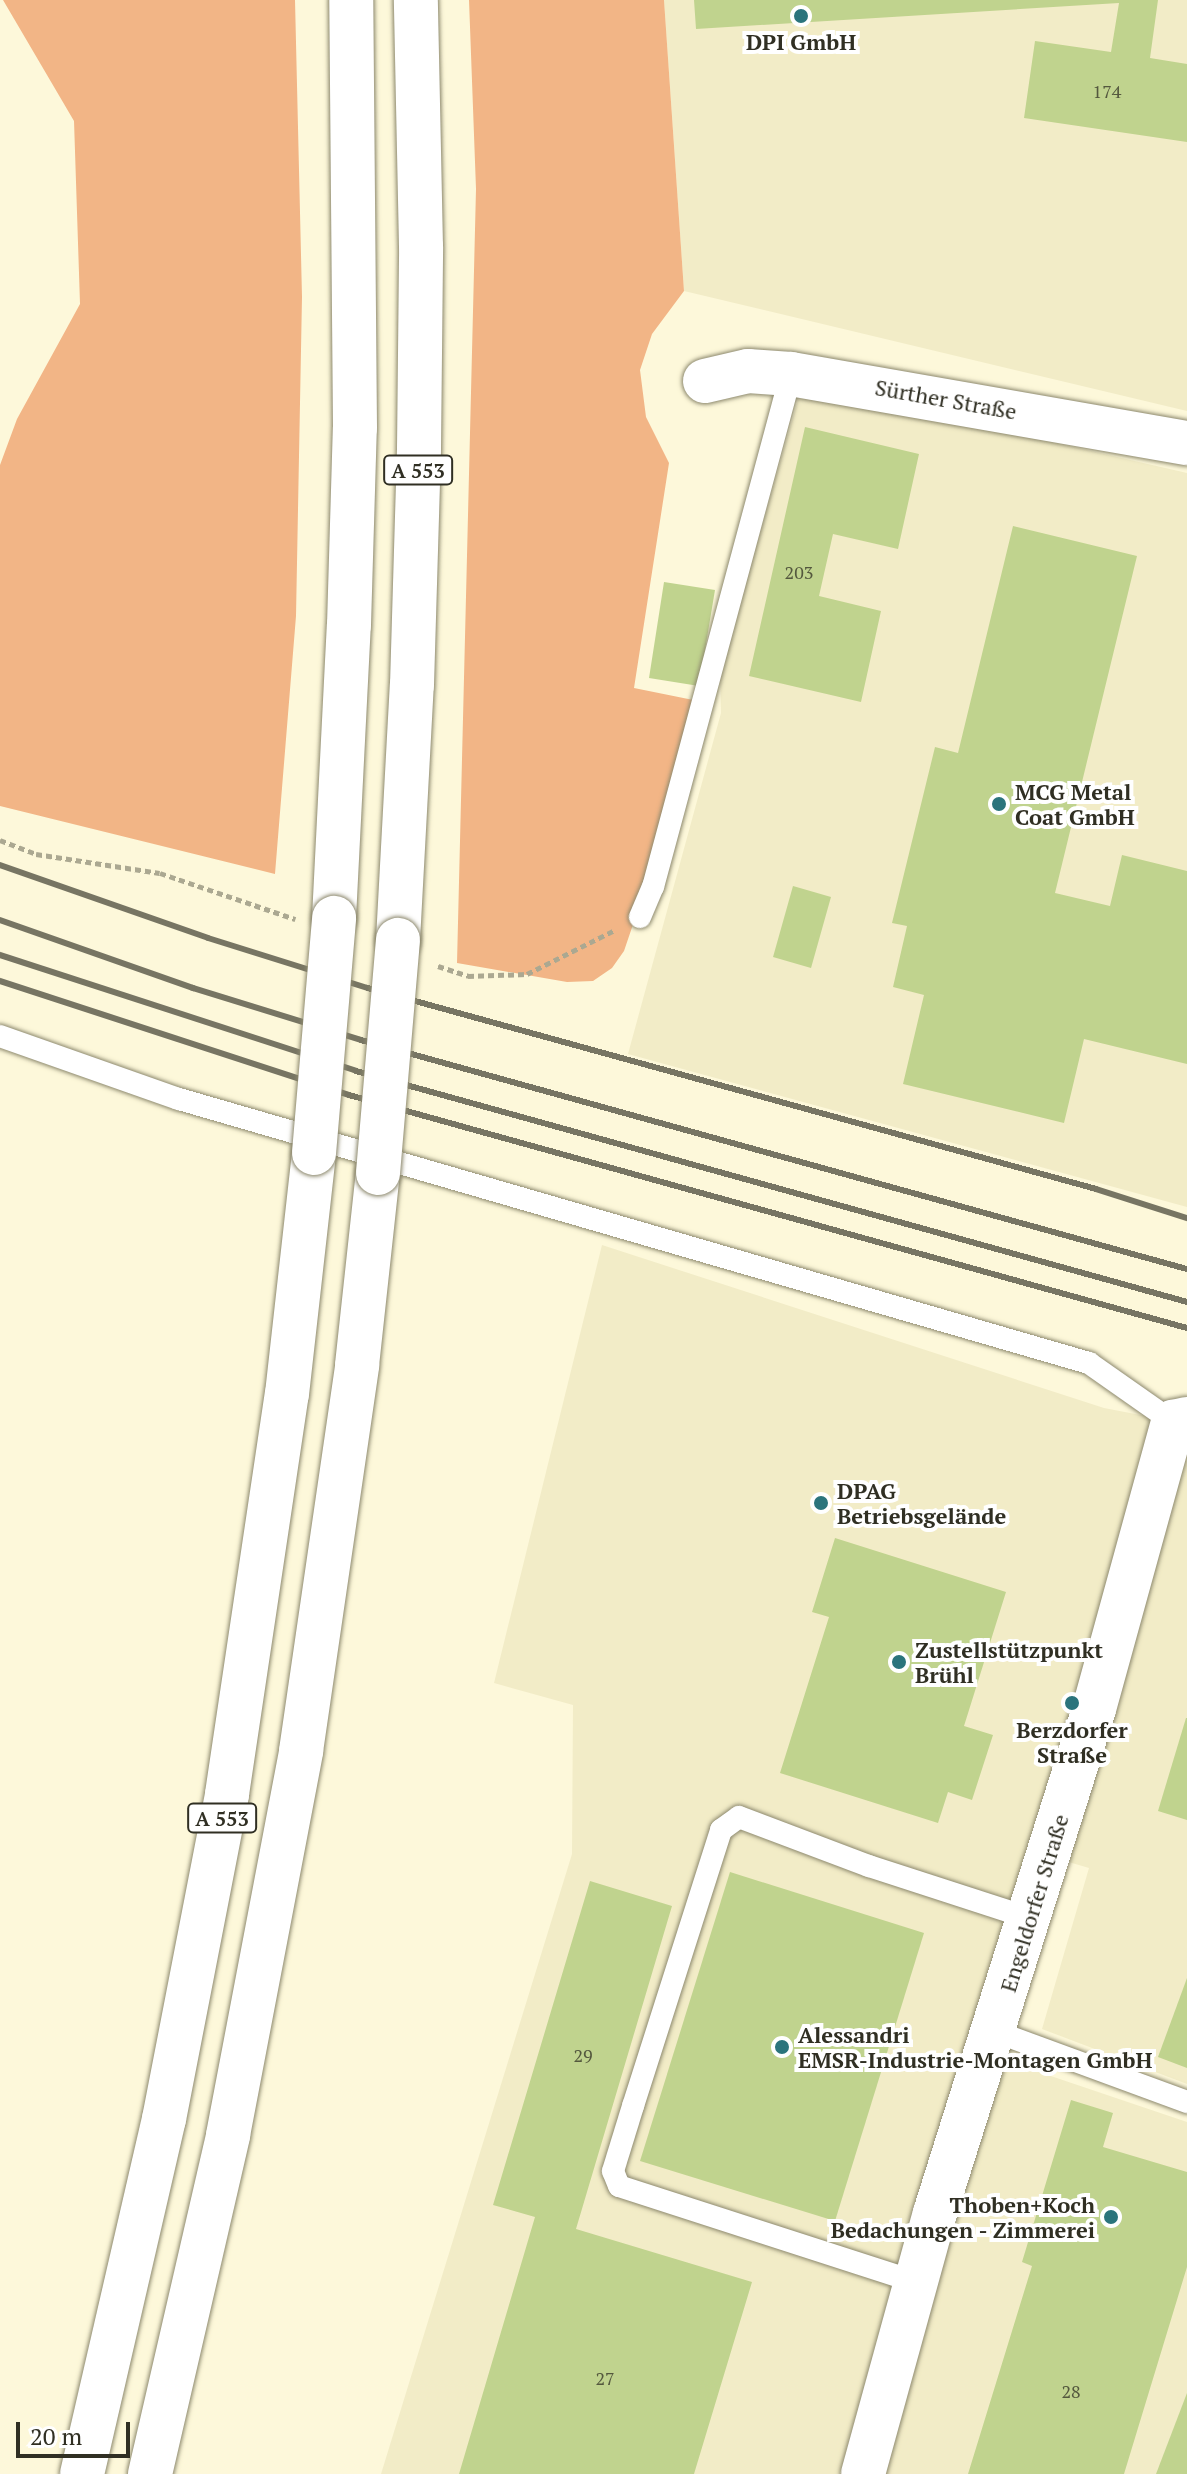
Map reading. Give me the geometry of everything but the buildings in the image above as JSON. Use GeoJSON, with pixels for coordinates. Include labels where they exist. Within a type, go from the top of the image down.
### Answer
{"type":"FeatureCollection","features":[{"type":"Feature","properties":{"kind":"main road","name":"A 553"},"geometry":{"type":"LineString","coordinates":[[82,2474],[160,2134],[227,1794],[287,1394],[314,1153],[334,918],[355,428],[351,0]]}},
{"type":"Feature","properties":{"kind":"main road","name":"A 553"},"geometry":{"type":"LineString","coordinates":[[150,2474],[228,2135],[301,1751],[357,1365],[378,1173],[398,940],[412,685],[419,464],[421,247],[416,0]]}},
{"type":"Feature","properties":{"kind":"main road","name":"Sürther Straße"},"geometry":{"type":"LineString","coordinates":[[705,381],[748,371],[791,374],[1187,443]]}},
{"type":"Feature","properties":{"kind":"main road","name":"Engeldorfer Straße"},"geometry":{"type":"LineString","coordinates":[[863,2474],[916,2282],[1094,1709],[1180,1420]]}},
{"type":"Feature","properties":{"kind":"lane"},"geometry":{"type":"LineString","coordinates":[[640,917],[653,887],[791,374]]}},
{"type":"Feature","properties":{"kind":"lane"},"geometry":{"type":"LineString","coordinates":[[0,1036],[179,1099],[672,1245],[1089,1363],[1180,1420]]}},
{"type":"Feature","properties":{"kind":"lane"},"geometry":{"type":"LineString","coordinates":[[916,2282],[619,2186],[613,2171],[633,2106],[721,1830],[739,1817],[869,1866],[1029,1918]]}},
{"type":"Feature","properties":{"kind":"lane"},"geometry":{"type":"LineString","coordinates":[[994,2031],[1187,2102]]}},
{"type":"Feature","properties":{"kind":"shaded area"},"geometry":{"type":"Polygon","coordinates":[[[3,0],[295,0],[302,297],[296,616],[275,874],[0,806],[0,465],[17,419],[80,304],[74,121],[3,0]]]}},
{"type":"Feature","properties":{"kind":"shaded area"},"geometry":{"type":"Polygon","coordinates":[[[469,0],[664,0],[684,291],[652,334],[640,370],[646,417],[669,463],[634,688],[708,703],[624,951],[612,968],[593,981],[567,982],[457,963],[476,189],[469,0]]]}},
{"type":"Feature","properties":{"kind":"shaded area"},"geometry":{"type":"Polygon","coordinates":[[[664,0],[1187,0],[1187,411],[684,291],[664,0]]]}},
{"type":"Feature","properties":{"kind":"shaded area"},"geometry":{"type":"Polygon","coordinates":[[[825,390],[1187,473],[1187,1207],[628,1054],[721,713],[720,673],[798,400],[825,390]]]}},
{"type":"Feature","properties":{"kind":"shaded area"},"geometry":{"type":"Polygon","coordinates":[[[602,1245],[1104,1408],[1187,1424],[1187,2084],[1042,2029],[1089,1868],[1028,1850],[971,2049],[1187,2122],[1187,2474],[381,2474],[572,1854],[573,1705],[494,1683],[602,1245]]]}},
{"type":"Feature","properties":{"kind":"railway"},"geometry":{"type":"LineString","coordinates":[[0,865],[208,938],[368,988],[1096,1189],[1187,1218]]}},
{"type":"Feature","properties":{"kind":"railway"},"geometry":{"type":"LineString","coordinates":[[0,920],[193,988],[361,1040],[1187,1269]]}},
{"type":"Feature","properties":{"kind":"railway"},"geometry":{"type":"LineString","coordinates":[[0,955],[356,1071],[1187,1302]]}},
{"type":"Feature","properties":{"kind":"railway"},"geometry":{"type":"LineString","coordinates":[[0,981],[349,1095],[1187,1328]]}},
{"type":"Feature","properties":{"kind":"place","name":"DPI GmbH"},"geometry":{"type":"Point","coordinates":[801,16]}},
{"type":"Feature","properties":{"kind":"place","name":"MCG Metal Coat GmbH"},"geometry":{"type":"Point","coordinates":[999,804]}},
{"type":"Feature","properties":{"kind":"place","name":"DPAG Betriebsgelände"},"geometry":{"type":"Point","coordinates":[821,1503]}},
{"type":"Feature","properties":{"kind":"place","name":"Zustellstützpunkt Brühl"},"geometry":{"type":"Point","coordinates":[899,1662]}},
{"type":"Feature","properties":{"kind":"place","name":"Berzdorfer Straße"},"geometry":{"type":"Point","coordinates":[1072,1703]}},
{"type":"Feature","properties":{"kind":"place","name":"Alessandri EMSR-Industrie-Montagen GmbH"},"geometry":{"type":"Point","coordinates":[782,2047]}},
{"type":"Feature","properties":{"kind":"place","name":"Thoben+Koch Bedachungen - Zimmerei"},"geometry":{"type":"Point","coordinates":[1111,2217]}}]}
